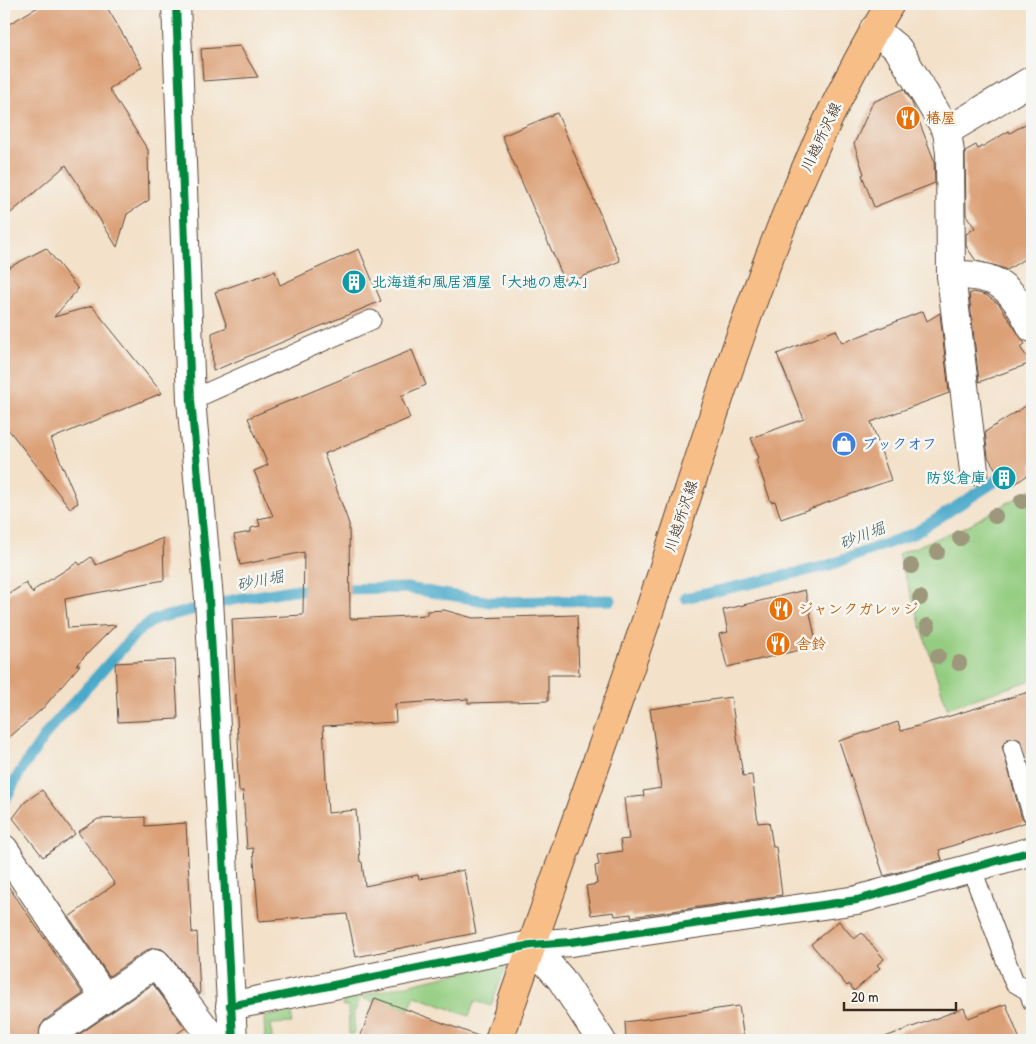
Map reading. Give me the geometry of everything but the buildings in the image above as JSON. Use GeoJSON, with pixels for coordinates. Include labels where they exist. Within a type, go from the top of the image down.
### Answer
{"type":"FeatureCollection","features":[{"type":"Feature","properties":{"kind":"main road","name":"川越所沢線"},"geometry":{"type":"LineString","coordinates":[[499,1040],[657,590],[751,302],[822,130],[874,29],[890,4]]}},
{"type":"Feature","properties":{"kind":"street"},"geometry":{"type":"LineString","coordinates":[[176,4],[190,400],[208,591],[233,1040]]}},
{"type":"Feature","properties":{"kind":"street"},"geometry":{"type":"LineString","coordinates":[[874,29],[898,49],[947,131],[950,153],[951,275],[974,472]]}},
{"type":"Feature","properties":{"kind":"street"},"geometry":{"type":"LineString","coordinates":[[947,131],[1032,80]]}},
{"type":"Feature","properties":{"kind":"street"},"geometry":{"type":"LineString","coordinates":[[951,275],[973,274],[993,279],[1025,294],[1032,328]]}},
{"type":"Feature","properties":{"kind":"street"},"geometry":{"type":"LineString","coordinates":[[4,849],[105,998]]}},
{"type":"Feature","properties":{"kind":"street"},"geometry":{"type":"LineString","coordinates":[[230,1006],[531,945],[571,942],[857,900],[972,870],[1032,851]]}},
{"type":"Feature","properties":{"kind":"street"},"geometry":{"type":"LineString","coordinates":[[531,945],[561,979],[600,1040]]}},
{"type":"Feature","properties":{"kind":"street"},"geometry":{"type":"LineString","coordinates":[[59,1040],[54,1033],[156,964],[214,1040]]}},
{"type":"Feature","properties":{"kind":"lane"},"geometry":{"type":"LineString","coordinates":[[190,400],[371,320]]}},
{"type":"Feature","properties":{"kind":"lane"},"geometry":{"type":"LineString","coordinates":[[1013,748],[1032,813]]}},
{"type":"Feature","properties":{"kind":"lane"},"geometry":{"type":"LineString","coordinates":[[972,870],[1014,982],[1029,991],[1032,1001]]}},
{"type":"Feature","properties":{"kind":"green space"},"geometry":{"type":"Polygon","coordinates":[[[1032,489],[1032,680],[947,708],[898,554],[965,527],[1032,489]]]}},
{"type":"Feature","properties":{"kind":"green space"},"geometry":{"type":"Polygon","coordinates":[[[508,961],[491,1006],[475,1001],[469,1016],[415,996],[409,1010],[375,998],[373,1002],[360,997],[354,1014],[354,1034],[349,1034],[348,1006],[343,1006],[343,1000],[508,961]]]}},
{"type":"Feature","properties":{"kind":"green space"},"geometry":{"type":"Polygon","coordinates":[[[292,1011],[292,1023],[271,1024],[272,1040],[265,1040],[264,1017],[292,1011]]]}},
{"type":"Feature","properties":{"kind":"waterway","name":"砂川堀"},"geometry":{"type":"LineString","coordinates":[[685,598],[827,566],[915,533],[1032,458]]}},
{"type":"Feature","properties":{"kind":"waterway","name":"砂川堀"},"geometry":{"type":"LineString","coordinates":[[336,589],[407,588],[491,602],[611,600]]}},
{"type":"Feature","properties":{"kind":"waterway","name":"砂川堀"},"geometry":{"type":"LineString","coordinates":[[4,802],[20,772],[48,731],[137,632],[155,619],[232,600],[292,590],[318,590]]}},
{"type":"Feature","properties":{"kind":"cycle path"},"geometry":{"type":"LineString","coordinates":[[176,4],[191,400],[209,599],[233,1040]]}},
{"type":"Feature","properties":{"kind":"cycle path"},"geometry":{"type":"LineString","coordinates":[[230,1006],[531,945],[571,942],[857,900],[1032,851]]}},
{"type":"Feature","properties":{"kind":"place","name":"椿屋"},"geometry":{"type":"Point","coordinates":[908,118]}},
{"type":"Feature","properties":{"kind":"place","name":"北海道和風居酒屋「大地の恵み」"},"geometry":{"type":"Point","coordinates":[354,282]}},
{"type":"Feature","properties":{"kind":"place","name":"ブックオフ"},"geometry":{"type":"Point","coordinates":[844,444]}},
{"type":"Feature","properties":{"kind":"place","name":"防災倉庫"},"geometry":{"type":"Point","coordinates":[1004,478]}},
{"type":"Feature","properties":{"kind":"place","name":"ジャンクガレッジ"},"geometry":{"type":"Point","coordinates":[781,609]}},
{"type":"Feature","properties":{"kind":"place","name":"舎鈴"},"geometry":{"type":"Point","coordinates":[778,644]}}]}
